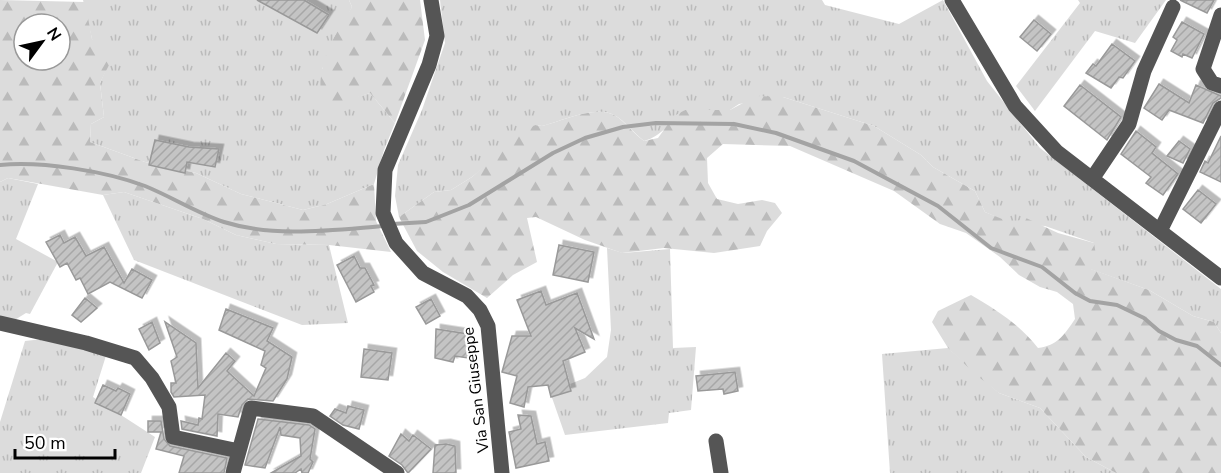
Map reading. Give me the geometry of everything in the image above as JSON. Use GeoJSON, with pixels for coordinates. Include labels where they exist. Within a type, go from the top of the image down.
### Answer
{"type":"FeatureCollection","features":[{"type":"Feature","properties":{"kind":"street","name":"Via San Giuseppe"},"geometry":{"type":"LineString","coordinates":[[431,0],[437,36],[429,65],[385,170],[383,213],[396,243],[416,266],[423,273],[467,296],[480,310],[488,326],[502,473]]}},
{"type":"Feature","properties":{"kind":"street"},"geometry":{"type":"LineString","coordinates":[[952,0],[1015,106],[1057,153],[1161,229],[1221,278]]}},
{"type":"Feature","properties":{"kind":"street"},"geometry":{"type":"LineString","coordinates":[[1092,179],[1129,124],[1144,70],[1173,7]]}},
{"type":"Feature","properties":{"kind":"street"},"geometry":{"type":"LineString","coordinates":[[1221,15],[1203,69],[1212,83],[1221,86]]}},
{"type":"Feature","properties":{"kind":"street"},"geometry":{"type":"LineString","coordinates":[[1161,229],[1221,108]]}},
{"type":"Feature","properties":{"kind":"street"},"geometry":{"type":"LineString","coordinates":[[0,323],[86,343],[135,358],[152,378],[170,407],[173,437],[238,452]]}},
{"type":"Feature","properties":{"kind":"street"},"geometry":{"type":"LineString","coordinates":[[233,473],[251,408],[313,416],[397,473]]}},
{"type":"Feature","properties":{"kind":"street"},"geometry":{"type":"LineString","coordinates":[[716,441],[721,473]]}},
{"type":"Feature","properties":{"kind":"green space"},"geometry":{"type":"Polygon","coordinates":[[[0,0],[85,2],[92,39],[105,46],[109,65],[100,83],[104,117],[91,124],[90,142],[145,162],[196,173],[241,194],[303,210],[327,204],[374,184],[376,221],[391,252],[329,245],[276,244],[236,235],[203,219],[124,192],[103,195],[8,178],[0,182],[0,0]]]}},
{"type":"Feature","properties":{"kind":"green space"},"geometry":{"type":"Polygon","coordinates":[[[83,0],[349,0],[352,7],[322,69],[355,97],[370,93],[395,123],[374,184],[327,204],[303,210],[241,194],[196,173],[145,162],[90,142],[91,124],[104,117],[100,83],[108,65],[92,39],[83,0]]]}},
{"type":"Feature","properties":{"kind":"green space"},"geometry":{"type":"Polygon","coordinates":[[[349,0],[420,0],[425,40],[395,123],[370,93],[330,106],[321,98],[320,85],[324,61],[333,39],[352,7],[349,0]]]}},
{"type":"Feature","properties":{"kind":"green space"},"geometry":{"type":"Polygon","coordinates":[[[440,0],[822,0],[825,5],[899,24],[943,0],[987,81],[1040,148],[1221,289],[1221,333],[1214,322],[1193,316],[1149,290],[1090,269],[1094,243],[1045,226],[1012,224],[985,212],[975,191],[933,167],[921,155],[874,126],[783,97],[739,104],[730,110],[685,110],[661,132],[644,141],[619,118],[608,113],[589,113],[542,126],[535,125],[472,177],[451,190],[434,192],[399,217],[395,196],[398,165],[422,110],[445,43],[440,0]]]}},
{"type":"Feature","properties":{"kind":"green space"},"geometry":{"type":"Polygon","coordinates":[[[1078,0],[1166,0],[1135,43],[1095,31],[1035,111],[1016,86],[1080,3],[1078,0]]]}},
{"type":"Feature","properties":{"kind":"green space"},"geometry":{"type":"Polygon","coordinates":[[[756,96],[783,97],[874,126],[921,155],[933,167],[975,191],[985,212],[1012,223],[1026,218],[1058,233],[1094,243],[1097,261],[1091,269],[1149,290],[1193,316],[1214,322],[1221,333],[1221,473],[1116,473],[1086,457],[1040,408],[999,393],[948,348],[932,322],[938,311],[971,295],[1008,318],[1038,348],[1055,342],[1068,330],[1075,319],[1073,304],[1057,292],[1040,287],[1019,275],[1000,257],[966,233],[940,224],[894,191],[790,146],[723,144],[707,158],[708,183],[717,199],[738,204],[762,200],[775,203],[782,213],[767,231],[760,246],[714,253],[664,248],[622,253],[585,240],[536,217],[527,218],[537,262],[513,275],[487,298],[443,272],[417,251],[399,217],[434,192],[451,190],[472,177],[521,133],[535,125],[542,126],[589,113],[608,113],[619,118],[644,141],[658,138],[674,116],[685,110],[730,110],[756,96]]]}},
{"type":"Feature","properties":{"kind":"green space"},"geometry":{"type":"Polygon","coordinates":[[[8,178],[38,184],[16,239],[58,262],[30,314],[26,313],[0,329],[0,182],[8,178]]]}},
{"type":"Feature","properties":{"kind":"green space"},"geometry":{"type":"Polygon","coordinates":[[[124,192],[203,219],[236,235],[276,244],[329,245],[348,323],[302,325],[134,260],[103,195],[124,192]]]}},
{"type":"Feature","properties":{"kind":"green space"},"geometry":{"type":"Polygon","coordinates":[[[607,248],[623,253],[670,249],[673,348],[696,347],[691,410],[669,413],[668,423],[565,435],[550,392],[585,378],[607,357],[611,330],[607,248]]]}},
{"type":"Feature","properties":{"kind":"green space"},"geometry":{"type":"Polygon","coordinates":[[[77,335],[110,343],[93,397],[155,437],[141,473],[0,473],[0,422],[25,341],[77,335]]]}},
{"type":"Feature","properties":{"kind":"green space"},"geometry":{"type":"Polygon","coordinates":[[[948,348],[999,393],[1040,408],[1086,457],[1116,473],[890,473],[882,354],[948,348]]]}},
{"type":"Feature","properties":{"kind":"building"},"geometry":{"type":"Polygon","coordinates":[[[257,0],[304,0],[329,15],[317,33],[257,0]]]}},
{"type":"Feature","properties":{"kind":"building"},"geometry":{"type":"Polygon","coordinates":[[[1180,0],[1214,0],[1207,13],[1180,0]]]}},
{"type":"Feature","properties":{"kind":"building"},"geometry":{"type":"Polygon","coordinates":[[[1034,20],[1051,34],[1037,51],[1020,37],[1034,20]]]}},
{"type":"Feature","properties":{"kind":"building"},"geometry":{"type":"Polygon","coordinates":[[[1182,22],[1204,34],[1192,58],[1183,54],[1182,57],[1171,51],[1177,40],[1173,37],[1182,22]]]}},
{"type":"Feature","properties":{"kind":"building"},"geometry":{"type":"Polygon","coordinates":[[[1112,44],[1135,61],[1123,78],[1119,77],[1111,88],[1086,73],[1093,64],[1096,66],[1112,44]]]}},
{"type":"Feature","properties":{"kind":"building"},"geometry":{"type":"Polygon","coordinates":[[[1159,84],[1189,103],[1196,85],[1221,98],[1213,103],[1203,123],[1169,110],[1162,120],[1144,108],[1159,84]]]}},
{"type":"Feature","properties":{"kind":"building"},"geometry":{"type":"Polygon","coordinates":[[[1080,85],[1121,117],[1107,140],[1064,106],[1080,85]]]}},
{"type":"Feature","properties":{"kind":"building"},"geometry":{"type":"Polygon","coordinates":[[[1136,131],[1156,147],[1152,153],[1178,174],[1163,195],[1146,183],[1151,177],[1121,154],[1136,131]]]}},
{"type":"Feature","properties":{"kind":"building"},"geometry":{"type":"Polygon","coordinates":[[[1221,136],[1221,182],[1200,172],[1205,161],[1208,163],[1221,136]]]}},
{"type":"Feature","properties":{"kind":"building"},"geometry":{"type":"Polygon","coordinates":[[[155,140],[189,147],[219,149],[215,167],[187,162],[185,173],[149,165],[155,140]]]}},
{"type":"Feature","properties":{"kind":"building"},"geometry":{"type":"Polygon","coordinates":[[[1179,141],[1190,149],[1183,163],[1167,156],[1179,141]]]}},
{"type":"Feature","properties":{"kind":"building"},"geometry":{"type":"Polygon","coordinates":[[[1198,190],[1216,204],[1201,223],[1183,209],[1198,190]]]}},
{"type":"Feature","properties":{"kind":"building"},"geometry":{"type":"Polygon","coordinates":[[[60,235],[64,243],[75,237],[86,256],[104,247],[124,283],[132,269],[152,280],[142,298],[110,282],[88,294],[80,278],[76,280],[67,263],[60,267],[46,242],[60,235]]]}},
{"type":"Feature","properties":{"kind":"building"},"geometry":{"type":"Polygon","coordinates":[[[559,245],[594,252],[588,282],[553,275],[559,245]]]}},
{"type":"Feature","properties":{"kind":"building"},"geometry":{"type":"Polygon","coordinates":[[[354,256],[360,268],[365,268],[374,285],[371,286],[374,292],[356,302],[337,265],[354,256]]]}},
{"type":"Feature","properties":{"kind":"building"},"geometry":{"type":"Polygon","coordinates":[[[541,291],[546,305],[577,293],[594,339],[575,328],[585,352],[563,361],[571,391],[551,397],[548,385],[528,387],[524,407],[510,403],[517,376],[502,372],[512,336],[531,336],[517,300],[541,291]]]}},
{"type":"Feature","properties":{"kind":"building"},"geometry":{"type":"Polygon","coordinates":[[[85,298],[97,308],[81,322],[72,315],[85,298]]]}},
{"type":"Feature","properties":{"kind":"building"},"geometry":{"type":"Polygon","coordinates":[[[431,299],[440,316],[426,324],[416,307],[431,299]]]}},
{"type":"Feature","properties":{"kind":"building"},"geometry":{"type":"Polygon","coordinates":[[[226,309],[273,328],[267,341],[292,357],[287,379],[273,401],[248,399],[242,405],[238,417],[218,414],[217,436],[182,429],[181,421],[198,425],[199,418],[202,419],[205,395],[174,397],[171,392],[171,383],[176,383],[171,361],[177,357],[165,322],[196,343],[198,388],[226,353],[235,361],[227,371],[254,396],[266,368],[261,365],[265,351],[219,330],[226,309]]]}},
{"type":"Feature","properties":{"kind":"building"},"geometry":{"type":"Polygon","coordinates":[[[152,322],[160,343],[149,350],[139,329],[152,322]]]}},
{"type":"Feature","properties":{"kind":"building"},"geometry":{"type":"Polygon","coordinates":[[[436,329],[468,334],[468,358],[455,356],[453,362],[435,358],[436,329]]]}},
{"type":"Feature","properties":{"kind":"building"},"geometry":{"type":"Polygon","coordinates":[[[364,349],[392,353],[388,380],[361,377],[364,349]]]}},
{"type":"Feature","properties":{"kind":"building"},"geometry":{"type":"Polygon","coordinates":[[[735,372],[738,391],[724,394],[723,389],[698,391],[696,376],[735,372]]]}},
{"type":"Feature","properties":{"kind":"building"},"geometry":{"type":"Polygon","coordinates":[[[103,385],[116,391],[118,388],[130,394],[121,415],[95,403],[103,385]]]}},
{"type":"Feature","properties":{"kind":"building"},"geometry":{"type":"Polygon","coordinates":[[[348,406],[364,410],[359,429],[343,425],[330,416],[335,409],[346,413],[348,406]]]}},
{"type":"Feature","properties":{"kind":"building"},"geometry":{"type":"Polygon","coordinates":[[[518,415],[531,416],[537,444],[545,442],[549,461],[516,468],[509,432],[521,429],[518,415]]]}},
{"type":"Feature","properties":{"kind":"building"},"geometry":{"type":"Polygon","coordinates":[[[258,419],[309,425],[315,429],[310,459],[313,462],[308,473],[302,473],[301,469],[295,473],[271,473],[301,456],[300,438],[281,435],[280,427],[265,468],[245,465],[258,419]]]}},
{"type":"Feature","properties":{"kind":"building"},"geometry":{"type":"Polygon","coordinates":[[[148,421],[161,421],[164,439],[170,446],[227,458],[224,473],[179,473],[184,456],[156,449],[161,432],[148,432],[148,421]]]}},
{"type":"Feature","properties":{"kind":"building"},"geometry":{"type":"Polygon","coordinates":[[[401,434],[409,441],[413,435],[431,449],[408,473],[402,465],[389,456],[401,434]]]}},
{"type":"Feature","properties":{"kind":"building"},"geometry":{"type":"Polygon","coordinates":[[[435,445],[455,446],[456,473],[433,473],[435,445]]]}},
{"type":"Feature","properties":{"kind":"waterway"},"geometry":{"type":"LineString","coordinates":[[392,224],[426,222],[469,205],[553,153],[585,138],[623,127],[656,123],[734,124],[776,133],[854,161],[938,206],[991,248],[1042,267],[1075,293],[1090,301],[1117,305],[1144,318],[1159,331],[1176,340],[1197,346],[1221,365]]}},
{"type":"Feature","properties":{"kind":"waterway"},"geometry":{"type":"LineString","coordinates":[[0,165],[35,164],[73,168],[111,176],[145,186],[214,218],[243,227],[304,232],[384,226]]}}]}
